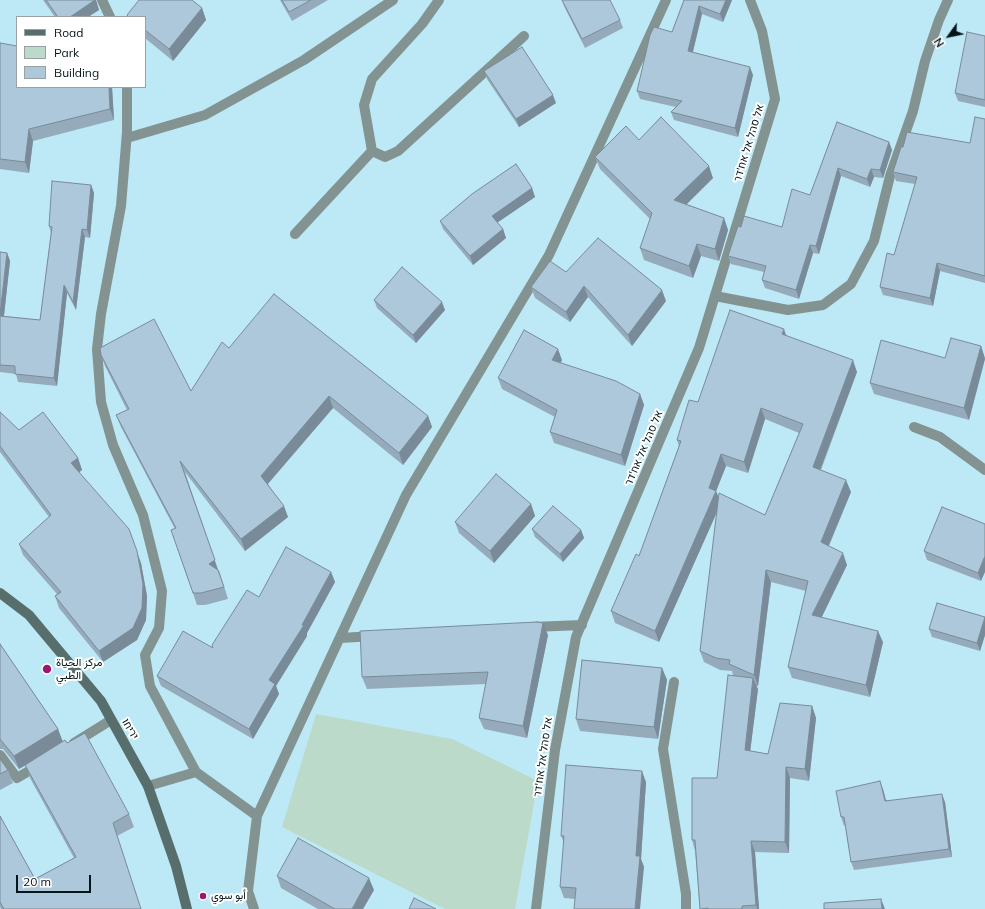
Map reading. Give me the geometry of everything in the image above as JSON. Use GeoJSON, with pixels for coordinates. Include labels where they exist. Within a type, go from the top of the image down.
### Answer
{"type":"FeatureCollection","features":[{"type":"Feature","properties":{"kind":"main road","name":"יריחו"},"geometry":{"type":"LineString","coordinates":[[0,593],[29,615],[101,701],[148,786],[176,866],[187,909]]}},
{"type":"Feature","properties":{"kind":"street"},"geometry":{"type":"LineString","coordinates":[[102,0],[110,16]]}},
{"type":"Feature","properties":{"kind":"street"},"geometry":{"type":"LineString","coordinates":[[127,138],[205,115],[304,60],[393,0]]}},
{"type":"Feature","properties":{"kind":"street"},"geometry":{"type":"LineString","coordinates":[[372,151],[364,105],[372,79],[422,24],[440,0]]}},
{"type":"Feature","properties":{"kind":"street"},"geometry":{"type":"LineString","coordinates":[[254,909],[248,891],[257,816],[406,495],[549,255],[666,0]]}},
{"type":"Feature","properties":{"kind":"street","name":"אל סהל אל אח'דר"},"geometry":{"type":"LineString","coordinates":[[536,909],[555,750],[576,637],[698,348],[775,99],[762,31],[750,0]]}},
{"type":"Feature","properties":{"kind":"street"},"geometry":{"type":"LineString","coordinates":[[715,296],[788,310],[823,305],[851,284],[874,240],[890,176],[913,111],[924,61],[948,0]]}},
{"type":"Feature","properties":{"kind":"street"},"geometry":{"type":"LineString","coordinates":[[372,151],[385,157],[398,151],[524,36]]}},
{"type":"Feature","properties":{"kind":"street"},"geometry":{"type":"LineString","coordinates":[[127,88],[127,138],[121,206],[101,314],[97,349],[101,402],[113,445],[143,515],[162,591],[160,628],[145,655],[150,686],[196,772],[257,816]]}},
{"type":"Feature","properties":{"kind":"street"},"geometry":{"type":"LineString","coordinates":[[295,234],[372,151]]}},
{"type":"Feature","properties":{"kind":"street"},"geometry":{"type":"LineString","coordinates":[[914,427],[940,437],[985,470]]}},
{"type":"Feature","properties":{"kind":"street"},"geometry":{"type":"LineString","coordinates":[[519,628],[582,625]]}},
{"type":"Feature","properties":{"kind":"street"},"geometry":{"type":"LineString","coordinates":[[340,638],[387,636]]}},
{"type":"Feature","properties":{"kind":"street"},"geometry":{"type":"LineString","coordinates":[[674,682],[663,749],[686,894],[686,909]]}},
{"type":"Feature","properties":{"kind":"street"},"geometry":{"type":"LineString","coordinates":[[64,749],[111,720]]}},
{"type":"Feature","properties":{"kind":"street"},"geometry":{"type":"LineString","coordinates":[[0,755],[17,778],[51,757]]}},
{"type":"Feature","properties":{"kind":"street"},"geometry":{"type":"LineString","coordinates":[[148,786],[196,772]]}},
{"type":"Feature","properties":{"kind":"green space"},"geometry":{"type":"Polygon","coordinates":[[[316,714],[452,739],[538,781],[515,909],[445,909],[282,827],[316,714]]]}},
{"type":"Feature","properties":{"kind":"building"},"geometry":{"type":"Polygon","coordinates":[[[46,0],[95,0],[71,16],[57,16],[46,0]]]}},
{"type":"Feature","properties":{"kind":"building"},"geometry":{"type":"Polygon","coordinates":[[[139,0],[192,0],[202,8],[169,49],[146,31],[146,16],[127,15],[139,0]]]}},
{"type":"Feature","properties":{"kind":"building"},"geometry":{"type":"Polygon","coordinates":[[[282,0],[311,0],[289,12],[282,0]]]}},
{"type":"Feature","properties":{"kind":"building"},"geometry":{"type":"Polygon","coordinates":[[[562,0],[610,0],[620,20],[582,39],[562,0]]]}},
{"type":"Feature","properties":{"kind":"building"},"geometry":{"type":"Polygon","coordinates":[[[684,0],[726,0],[720,14],[699,6],[688,51],[750,67],[735,128],[671,112],[682,101],[637,91],[650,35],[654,27],[672,32],[684,0]]]}},
{"type":"Feature","properties":{"kind":"building"},"geometry":{"type":"Polygon","coordinates":[[[967,32],[985,36],[985,100],[955,93],[967,32]]]}},
{"type":"Feature","properties":{"kind":"building"},"geometry":{"type":"Polygon","coordinates":[[[0,43],[16,46],[16,88],[109,88],[110,109],[29,129],[25,162],[0,159],[0,43]]]}},
{"type":"Feature","properties":{"kind":"building"},"geometry":{"type":"Polygon","coordinates":[[[522,47],[553,95],[516,119],[484,71],[522,47]]]}},
{"type":"Feature","properties":{"kind":"building"},"geometry":{"type":"Polygon","coordinates":[[[661,117],[709,166],[674,200],[724,218],[715,249],[697,244],[689,266],[640,248],[652,213],[595,157],[626,126],[639,140],[661,117]]]}},
{"type":"Feature","properties":{"kind":"building"},"geometry":{"type":"Polygon","coordinates":[[[975,117],[985,119],[985,276],[937,263],[930,298],[880,287],[887,253],[894,255],[917,177],[893,172],[907,132],[970,143],[975,117]]]}},
{"type":"Feature","properties":{"kind":"building"},"geometry":{"type":"Polygon","coordinates":[[[837,122],[889,142],[880,170],[871,169],[867,179],[838,168],[816,246],[810,245],[796,290],[762,280],[766,266],[728,256],[738,226],[741,227],[744,216],[782,227],[792,189],[810,195],[837,122]]]}},
{"type":"Feature","properties":{"kind":"building"},"geometry":{"type":"Polygon","coordinates":[[[516,164],[532,188],[492,216],[503,229],[470,256],[440,221],[472,194],[516,164]]]}},
{"type":"Feature","properties":{"kind":"building"},"geometry":{"type":"Polygon","coordinates":[[[52,181],[91,185],[87,230],[82,229],[73,302],[64,285],[54,378],[15,374],[15,366],[0,365],[0,316],[40,320],[52,227],[49,226],[52,181]]]}},
{"type":"Feature","properties":{"kind":"building"},"geometry":{"type":"Polygon","coordinates":[[[598,238],[662,290],[628,335],[584,286],[566,312],[531,287],[550,261],[566,272],[598,238]]]}},
{"type":"Feature","properties":{"kind":"building"},"geometry":{"type":"Polygon","coordinates":[[[0,252],[7,253],[0,314],[0,252]]]}},
{"type":"Feature","properties":{"kind":"building"},"geometry":{"type":"Polygon","coordinates":[[[402,267],[442,302],[413,335],[374,300],[402,267]]]}},
{"type":"Feature","properties":{"kind":"building"},"geometry":{"type":"Polygon","coordinates":[[[274,294],[428,416],[399,453],[329,396],[261,476],[284,506],[241,539],[180,461],[215,560],[209,564],[218,570],[224,587],[201,593],[193,593],[171,530],[176,528],[116,415],[129,409],[101,355],[100,348],[154,319],[191,391],[222,342],[229,348],[274,294]]]}},
{"type":"Feature","properties":{"kind":"building"},"geometry":{"type":"Polygon","coordinates":[[[730,310],[784,329],[782,334],[853,360],[813,467],[846,480],[821,542],[843,553],[812,615],[878,631],[866,685],[788,667],[808,581],[766,570],[754,675],[729,664],[730,660],[716,658],[700,651],[719,493],[765,515],[803,424],[761,408],[744,462],[721,454],[709,488],[716,491],[655,631],[611,611],[636,554],[639,556],[681,441],[677,440],[689,400],[698,402],[730,310]]]}},
{"type":"Feature","properties":{"kind":"building"},"geometry":{"type":"Polygon","coordinates":[[[524,330],[558,349],[552,360],[616,381],[640,394],[621,455],[550,432],[557,410],[498,378],[524,330]]]}},
{"type":"Feature","properties":{"kind":"building"},"geometry":{"type":"Polygon","coordinates":[[[951,338],[981,346],[964,408],[870,383],[881,340],[945,358],[951,338]]]}},
{"type":"Feature","properties":{"kind":"building"},"geometry":{"type":"Polygon","coordinates":[[[0,412],[19,430],[43,412],[78,458],[71,463],[129,529],[137,551],[143,584],[142,608],[133,628],[99,651],[55,596],[61,592],[19,544],[51,515],[0,446],[0,412]]]}},
{"type":"Feature","properties":{"kind":"building"},"geometry":{"type":"Polygon","coordinates":[[[496,474],[531,504],[490,551],[455,522],[496,474]]]}},
{"type":"Feature","properties":{"kind":"building"},"geometry":{"type":"Polygon","coordinates":[[[553,506],[581,530],[560,554],[532,529],[553,506]]]}},
{"type":"Feature","properties":{"kind":"building"},"geometry":{"type":"Polygon","coordinates":[[[942,507],[985,524],[985,556],[978,573],[924,551],[942,507]]]}},
{"type":"Feature","properties":{"kind":"building"},"geometry":{"type":"Polygon","coordinates":[[[286,547],[331,572],[302,625],[304,625],[269,680],[275,684],[249,729],[157,676],[183,631],[213,648],[212,645],[247,590],[259,597],[286,547]]]}},
{"type":"Feature","properties":{"kind":"building"},"geometry":{"type":"Polygon","coordinates":[[[937,603],[985,617],[977,643],[929,629],[937,603]]]}},
{"type":"Feature","properties":{"kind":"building"},"geometry":{"type":"Polygon","coordinates":[[[537,622],[543,623],[523,726],[479,718],[488,672],[362,677],[360,631],[537,622]]]}},
{"type":"Feature","properties":{"kind":"building"},"geometry":{"type":"Polygon","coordinates":[[[0,644],[58,729],[14,756],[0,739],[0,644]]]}},
{"type":"Feature","properties":{"kind":"building"},"geometry":{"type":"Polygon","coordinates":[[[582,660],[662,668],[654,727],[576,719],[582,660]]]}},
{"type":"Feature","properties":{"kind":"building"},"geometry":{"type":"Polygon","coordinates":[[[728,675],[753,678],[745,750],[768,754],[780,703],[812,706],[805,769],[786,767],[785,842],[751,841],[756,905],[742,906],[742,909],[700,909],[695,840],[692,840],[692,778],[717,778],[728,675]]]}},
{"type":"Feature","properties":{"kind":"building"},"geometry":{"type":"Polygon","coordinates":[[[85,733],[129,814],[113,823],[141,909],[4,909],[0,902],[0,816],[35,879],[76,857],[25,765],[65,740],[67,743],[85,733]]]}},
{"type":"Feature","properties":{"kind":"building"},"geometry":{"type":"Polygon","coordinates":[[[0,759],[8,770],[0,774],[0,759]]]}},
{"type":"Feature","properties":{"kind":"building"},"geometry":{"type":"Polygon","coordinates":[[[566,765],[642,771],[636,856],[640,856],[635,909],[574,909],[576,888],[560,887],[564,836],[561,836],[566,765]]]}},
{"type":"Feature","properties":{"kind":"building"},"geometry":{"type":"Polygon","coordinates":[[[880,781],[885,801],[942,794],[949,849],[851,862],[844,817],[841,817],[836,791],[880,781]]]}},
{"type":"Feature","properties":{"kind":"building"},"geometry":{"type":"Polygon","coordinates":[[[298,838],[369,878],[352,909],[335,909],[277,876],[298,838]]]}},
{"type":"Feature","properties":{"kind":"building"},"geometry":{"type":"Polygon","coordinates":[[[414,898],[436,909],[409,909],[414,898]]]}},
{"type":"Feature","properties":{"kind":"building"},"geometry":{"type":"Polygon","coordinates":[[[881,899],[882,909],[824,909],[824,903],[881,899]]]}},
{"type":"Feature","properties":{"kind":"place","name":"مركز الحياة الطبي"},"geometry":{"type":"Point","coordinates":[47,669]}},
{"type":"Feature","properties":{"kind":"place","name":"أبو سوي"},"geometry":{"type":"Point","coordinates":[203,896]}}]}
